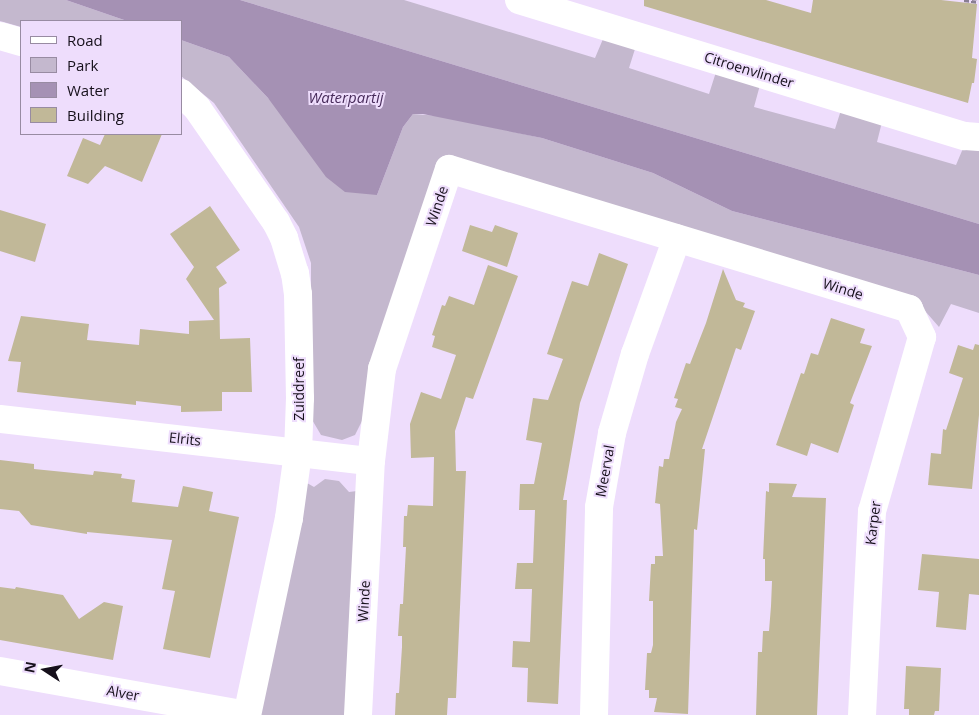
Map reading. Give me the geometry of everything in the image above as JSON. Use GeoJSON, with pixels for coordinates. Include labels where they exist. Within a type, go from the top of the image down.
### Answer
{"type":"FeatureCollection","features":[{"type":"Feature","properties":{"kind":"street","name":"Citroenvlinder"},"geometry":{"type":"LineString","coordinates":[[519,0],[965,136],[979,137]]}},
{"type":"Feature","properties":{"kind":"street"},"geometry":{"type":"LineString","coordinates":[[0,36],[20,42]]}},
{"type":"Feature","properties":{"kind":"street","name":"Zuiddreef"},"geometry":{"type":"LineString","coordinates":[[182,94],[197,108],[276,222],[284,238],[295,273],[298,294],[300,398],[298,453],[289,518],[247,715]]}},
{"type":"Feature","properties":{"kind":"street","name":"Winde"},"geometry":{"type":"LineString","coordinates":[[358,715],[371,461],[382,369],[449,169],[908,309],[922,336]]}},
{"type":"Feature","properties":{"kind":"street","name":"Meerval"},"geometry":{"type":"LineString","coordinates":[[594,715],[601,498],[615,424],[635,354],[676,238]]}},
{"type":"Feature","properties":{"kind":"street","name":"Karper"},"geometry":{"type":"LineString","coordinates":[[862,715],[872,511],[922,336]]}},
{"type":"Feature","properties":{"kind":"street","name":"Elrits"},"geometry":{"type":"LineString","coordinates":[[0,419],[371,461]]}},
{"type":"Feature","properties":{"kind":"street","name":"Alver"},"geometry":{"type":"LineString","coordinates":[[0,672],[247,715]]}},
{"type":"Feature","properties":{"kind":"path"},"geometry":{"type":"LineString","coordinates":[[964,0],[979,2]]}},
{"type":"Feature","properties":{"kind":"green space"},"geometry":{"type":"Polygon","coordinates":[[[0,0],[66,0],[124,20],[20,20],[20,27],[0,21],[0,0]]]}},
{"type":"Feature","properties":{"kind":"green space"},"geometry":{"type":"Polygon","coordinates":[[[240,0],[404,0],[595,58],[603,39],[635,49],[629,68],[709,94],[716,72],[760,85],[754,107],[835,129],[841,110],[882,122],[877,142],[956,165],[964,146],[979,150],[979,224],[240,0]]]}},
{"type":"Feature","properties":{"kind":"green space"},"geometry":{"type":"Polygon","coordinates":[[[182,40],[229,57],[268,98],[377,195],[403,127],[413,114],[440,116],[542,138],[653,173],[732,211],[979,275],[979,313],[951,304],[939,327],[912,296],[444,156],[368,378],[363,419],[355,435],[342,440],[321,435],[311,418],[311,263],[299,227],[214,103],[182,77],[182,40]]]}},
{"type":"Feature","properties":{"kind":"green space"},"geometry":{"type":"Polygon","coordinates":[[[325,479],[339,481],[349,492],[357,491],[347,715],[260,715],[307,483],[314,487],[325,479]]]}},
{"type":"Feature","properties":{"kind":"water","name":"Waterpartij"},"geometry":{"type":"Polygon","coordinates":[[[66,0],[240,0],[979,224],[979,275],[732,211],[653,173],[542,138],[423,114],[413,114],[403,127],[377,195],[345,192],[326,177],[268,98],[229,57],[182,40],[182,20],[124,20],[66,0]]]}},
{"type":"Feature","properties":{"kind":"building"},"geometry":{"type":"Polygon","coordinates":[[[644,0],[766,0],[811,13],[813,0],[941,0],[977,4],[972,58],[977,59],[974,83],[972,83],[968,103],[644,6],[644,0]]]}},
{"type":"Feature","properties":{"kind":"building"},"geometry":{"type":"Polygon","coordinates":[[[105,135],[162,135],[142,182],[105,166],[88,184],[67,176],[83,138],[100,145],[105,135]]]}},
{"type":"Feature","properties":{"kind":"building"},"geometry":{"type":"Polygon","coordinates":[[[210,206],[240,250],[216,267],[227,283],[219,288],[220,339],[250,338],[252,392],[222,392],[222,411],[181,412],[181,406],[136,401],[136,405],[17,392],[21,362],[8,361],[21,316],[89,324],[87,340],[139,345],[140,329],[189,334],[189,321],[214,320],[186,279],[194,267],[170,234],[210,206]]]}},
{"type":"Feature","properties":{"kind":"building"},"geometry":{"type":"Polygon","coordinates":[[[0,210],[46,224],[35,262],[0,251],[0,210]]]}},
{"type":"Feature","properties":{"kind":"building"},"geometry":{"type":"Polygon","coordinates":[[[470,225],[492,232],[495,225],[518,233],[507,267],[462,251],[470,225]]]}},
{"type":"Feature","properties":{"kind":"building"},"geometry":{"type":"Polygon","coordinates":[[[599,253],[628,264],[580,403],[563,500],[567,500],[558,704],[527,702],[528,668],[512,667],[513,641],[530,642],[532,589],[515,589],[517,563],[533,563],[535,510],[519,510],[520,484],[534,484],[542,443],[526,440],[533,398],[548,400],[563,359],[547,354],[572,281],[588,286],[599,253]]]}},
{"type":"Feature","properties":{"kind":"building"},"geometry":{"type":"Polygon","coordinates":[[[488,265],[518,276],[473,399],[466,397],[455,431],[456,471],[466,471],[456,698],[448,698],[447,715],[395,715],[396,693],[399,693],[402,647],[402,636],[398,636],[400,604],[403,604],[406,547],[403,547],[404,516],[407,516],[408,505],[433,506],[434,457],[411,458],[410,424],[421,392],[441,399],[456,355],[432,347],[435,336],[432,335],[442,305],[445,306],[449,296],[474,305],[488,265]]]}},
{"type":"Feature","properties":{"kind":"building"},"geometry":{"type":"Polygon","coordinates":[[[723,269],[736,300],[745,303],[743,307],[755,311],[741,350],[736,348],[702,449],[705,449],[697,530],[694,529],[688,714],[654,712],[657,698],[649,698],[649,690],[645,690],[647,653],[651,653],[653,645],[653,601],[649,601],[651,564],[655,564],[655,556],[663,556],[660,504],[655,503],[659,466],[663,467],[664,459],[669,459],[676,422],[682,409],[675,407],[678,399],[674,398],[686,363],[690,364],[706,323],[723,269]]]}},
{"type":"Feature","properties":{"kind":"building"},"geometry":{"type":"Polygon","coordinates":[[[831,318],[865,329],[860,343],[872,346],[850,403],[854,405],[838,453],[811,443],[807,456],[776,445],[801,373],[804,374],[811,353],[818,355],[831,318]]]}},
{"type":"Feature","properties":{"kind":"building"},"geometry":{"type":"Polygon","coordinates":[[[975,344],[979,345],[979,415],[972,489],[928,485],[931,453],[941,454],[943,429],[946,430],[963,378],[949,373],[958,345],[973,350],[975,344]]]}},
{"type":"Feature","properties":{"kind":"building"},"geometry":{"type":"Polygon","coordinates":[[[0,460],[34,464],[34,469],[93,475],[94,471],[122,474],[121,478],[135,480],[132,502],[178,507],[183,486],[213,492],[209,511],[239,517],[210,658],[163,649],[175,591],[162,589],[172,540],[87,532],[87,534],[31,525],[19,511],[0,509],[0,460]]]}},
{"type":"Feature","properties":{"kind":"building"},"geometry":{"type":"Polygon","coordinates":[[[769,483],[797,484],[792,497],[826,498],[817,715],[756,715],[758,652],[762,652],[763,631],[769,631],[771,606],[772,581],[765,581],[765,559],[763,559],[766,491],[769,492],[769,483]]]}},
{"type":"Feature","properties":{"kind":"building"},"geometry":{"type":"Polygon","coordinates":[[[922,554],[979,559],[979,595],[969,594],[966,630],[936,627],[939,592],[918,590],[922,554]]]}},
{"type":"Feature","properties":{"kind":"building"},"geometry":{"type":"Polygon","coordinates":[[[0,587],[15,589],[16,587],[63,595],[79,619],[104,602],[123,606],[113,660],[0,640],[0,587]]]}},
{"type":"Feature","properties":{"kind":"building"},"geometry":{"type":"Polygon","coordinates":[[[906,666],[941,668],[939,711],[935,711],[934,715],[909,715],[909,709],[904,709],[906,666]]]}}]}
